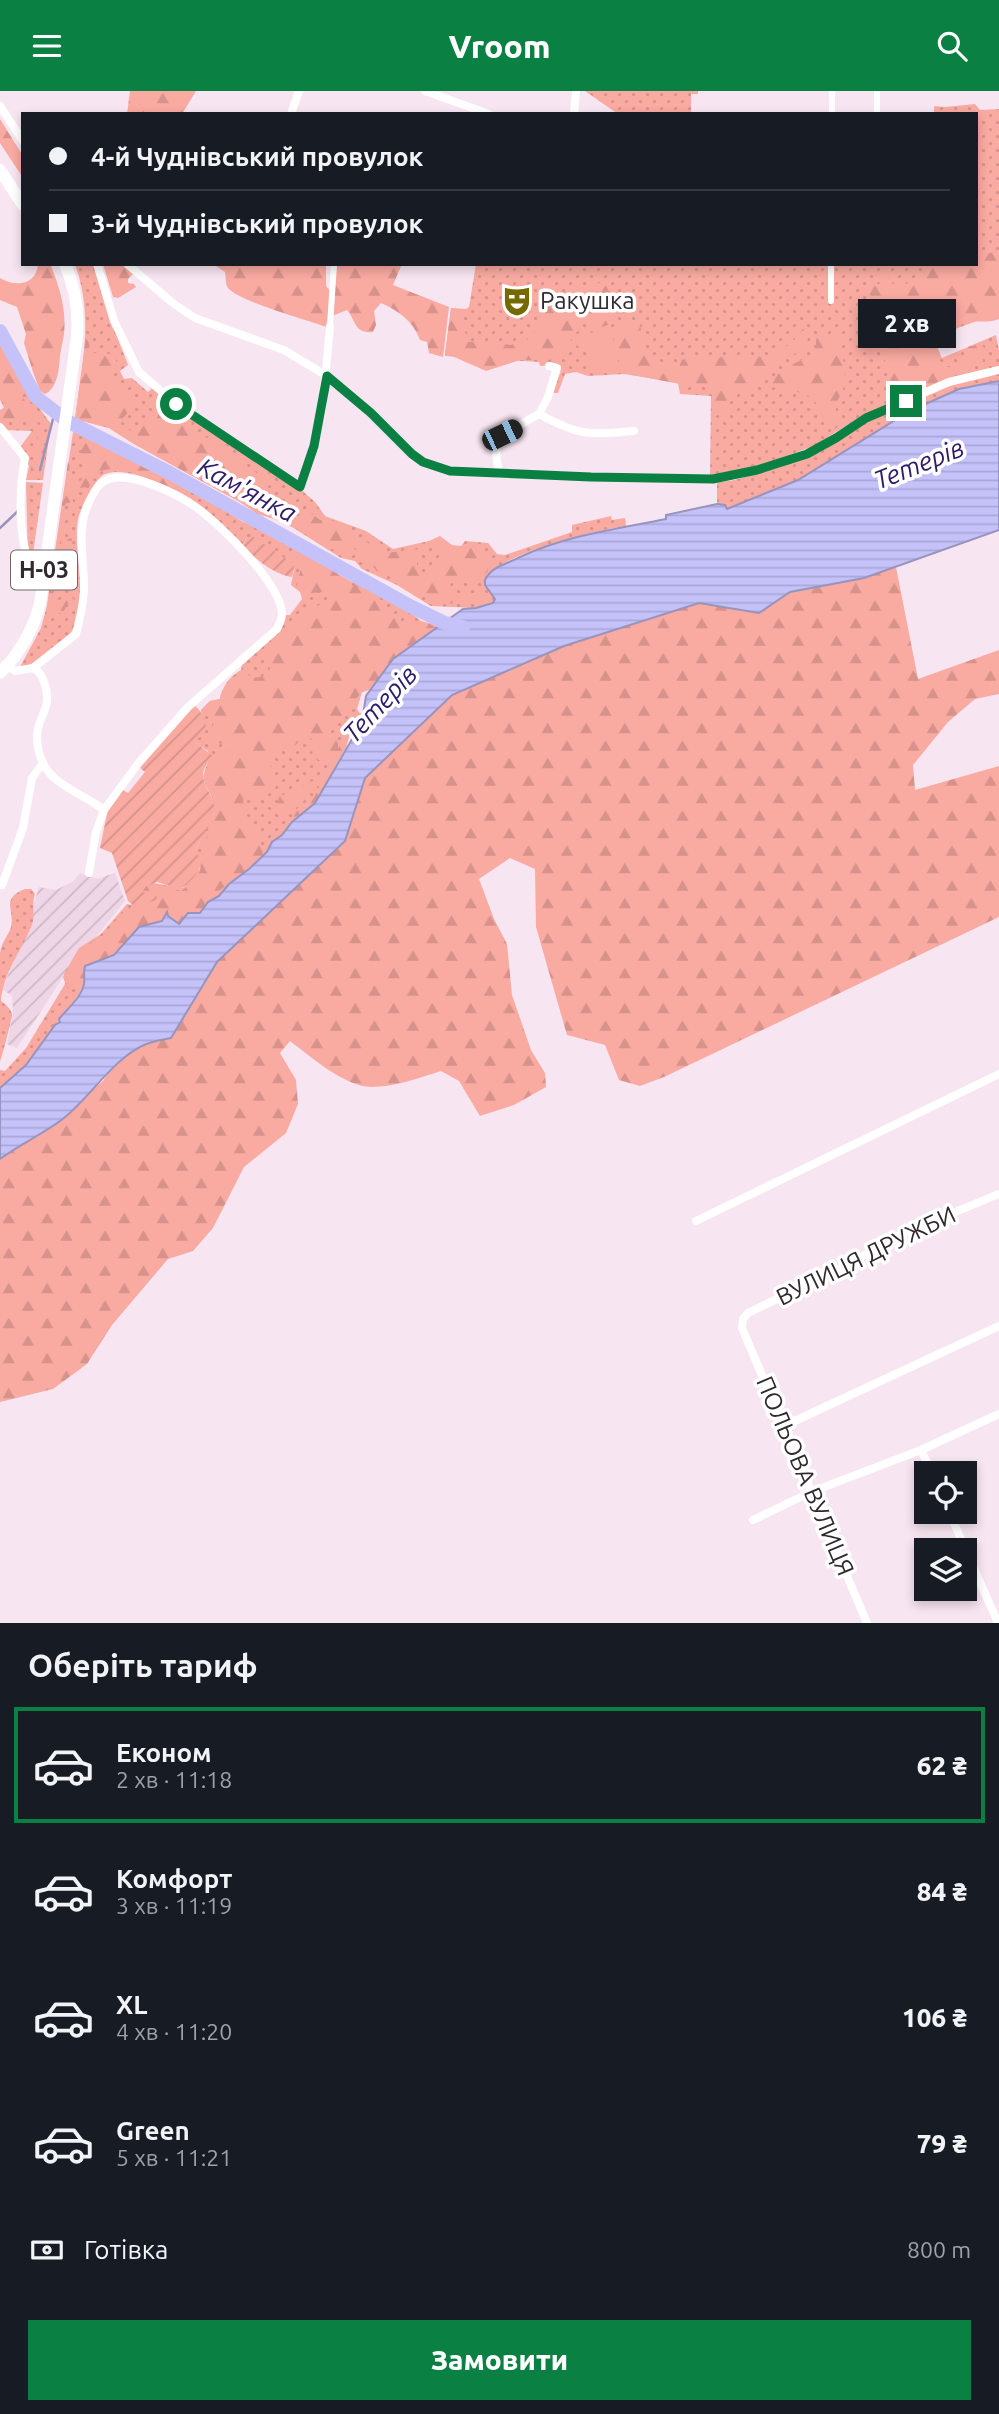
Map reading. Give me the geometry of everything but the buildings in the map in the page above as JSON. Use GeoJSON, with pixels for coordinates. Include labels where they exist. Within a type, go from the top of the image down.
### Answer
{"type":"FeatureCollection","features":[{"type":"Feature","properties":{"kind":"main road"},"geometry":{"type":"LineString","coordinates":[[0,161],[21,192]]}},
{"type":"Feature","properties":{"kind":"main road"},"geometry":{"type":"LineString","coordinates":[[0,170],[21,202]]}},
{"type":"Feature","properties":{"kind":"main road","name":"Н-03"},"geometry":{"type":"LineString","coordinates":[[60,266],[66,283],[71,316],[70,370]]}},
{"type":"Feature","properties":{"kind":"main road","name":"Н-03"},"geometry":{"type":"LineString","coordinates":[[2,667],[33,626],[40,604],[77,314],[72,280],[66,266]]}},
{"type":"Feature","properties":{"kind":"main road","name":"Н-03"},"geometry":{"type":"LineString","coordinates":[[2,667],[29,621],[58,456]]}},
{"type":"Feature","properties":{"kind":"street"},"geometry":{"type":"LineString","coordinates":[[292,112],[299,91]]}},
{"type":"Feature","properties":{"kind":"street"},"geometry":{"type":"LineString","coordinates":[[425,91],[483,112]]}},
{"type":"Feature","properties":{"kind":"street"},"geometry":{"type":"LineString","coordinates":[[574,112],[576,91]]}},
{"type":"Feature","properties":{"kind":"street"},"geometry":{"type":"LineString","coordinates":[[832,91],[832,112]]}},
{"type":"Feature","properties":{"kind":"street"},"geometry":{"type":"LineString","coordinates":[[877,91],[877,112]]}},
{"type":"Feature","properties":{"kind":"street"},"geometry":{"type":"LineString","coordinates":[[0,106],[21,138]]}},
{"type":"Feature","properties":{"kind":"street"},"geometry":{"type":"LineString","coordinates":[[98,266],[114,321],[139,372],[176,404],[300,487],[314,446],[327,376],[334,266]]}},
{"type":"Feature","properties":{"kind":"street"},"geometry":{"type":"LineString","coordinates":[[129,266],[174,305],[195,318],[284,350],[327,376],[371,413],[412,454],[423,462],[450,471],[713,479],[734,476],[817,449],[866,418],[949,382],[999,370]]}},
{"type":"Feature","properties":{"kind":"street"},"geometry":{"type":"LineString","coordinates":[[831,266],[831,301]]}},
{"type":"Feature","properties":{"kind":"street"},"geometry":{"type":"LineString","coordinates":[[499,474],[496,452],[499,439],[539,414],[548,397],[557,368],[550,366]]}},
{"type":"Feature","properties":{"kind":"street"},"geometry":{"type":"LineString","coordinates":[[539,414],[566,429],[587,434],[634,431]]}},
{"type":"Feature","properties":{"kind":"street"},"geometry":{"type":"LineString","coordinates":[[0,427],[25,458],[21,481],[22,524],[27,560],[38,576]]}},
{"type":"Feature","properties":{"kind":"street"},"geometry":{"type":"LineString","coordinates":[[2,667],[15,671],[33,668],[76,634],[83,595],[81,519],[98,486],[114,477],[152,484],[202,511],[261,571],[274,590],[282,615],[277,629],[188,707],[137,765],[104,810],[96,832],[89,873]]}},
{"type":"Feature","properties":{"kind":"street"},"geometry":{"type":"LineString","coordinates":[[33,668],[42,676],[48,698],[37,738],[43,763],[58,783],[104,810]]}},
{"type":"Feature","properties":{"kind":"street"},"geometry":{"type":"LineString","coordinates":[[2,885],[23,828],[32,778],[43,763]]}},
{"type":"Feature","properties":{"kind":"street"},"geometry":{"type":"LineString","coordinates":[[696,1221],[999,1073]]}},
{"type":"Feature","properties":{"kind":"street","name":"ВУЛИЦЯ ДРУЖБИ"},"geometry":{"type":"LineString","coordinates":[[742,1328],[743,1319],[748,1313],[852,1263],[888,1240],[999,1194]]}},
{"type":"Feature","properties":{"kind":"street"},"geometry":{"type":"LineString","coordinates":[[784,1426],[999,1326]]}},
{"type":"Feature","properties":{"kind":"street","name":"ПОЛЬОВА ВУЛИЦЯ"},"geometry":{"type":"LineString","coordinates":[[742,1328],[867,1623]]}},
{"type":"Feature","properties":{"kind":"street"},"geometry":{"type":"LineString","coordinates":[[753,1520],[811,1492],[921,1450],[999,1415]]}},
{"type":"Feature","properties":{"kind":"street"},"geometry":{"type":"LineString","coordinates":[[921,1450],[926,1461]]}},
{"type":"Feature","properties":{"kind":"street"},"geometry":{"type":"LineString","coordinates":[[954,1524],[998,1623]]}},
{"type":"Feature","properties":{"kind":"shaded area"},"geometry":{"type":"Polygon","coordinates":[[[80,873],[97,879],[115,873],[125,901],[93,941],[78,954],[17,1048],[7,1044],[13,1013],[12,996],[2,989],[21,944],[39,887],[56,890],[72,882],[80,873]]]}},
{"type":"Feature","properties":{"kind":"green space"},"geometry":{"type":"Polygon","coordinates":[[[130,91],[196,91],[183,112],[127,112],[130,91]]]}},
{"type":"Feature","properties":{"kind":"green space"},"geometry":{"type":"Polygon","coordinates":[[[585,91],[698,91],[698,94],[691,94],[691,112],[615,112],[585,91]]]}},
{"type":"Feature","properties":{"kind":"green space"},"geometry":{"type":"Polygon","coordinates":[[[975,104],[980,110],[999,109],[999,313],[933,337],[942,358],[996,335],[999,381],[959,389],[910,411],[798,480],[727,509],[725,505],[717,504],[717,483],[710,476],[711,396],[680,394],[678,383],[625,374],[588,376],[576,372],[565,374],[558,393],[552,393],[564,368],[558,375],[553,365],[540,366],[539,362],[445,356],[451,308],[469,307],[476,266],[978,266],[978,112],[934,112],[934,106],[975,104]]]}},
{"type":"Feature","properties":{"kind":"green space"},"geometry":{"type":"Polygon","coordinates":[[[0,119],[21,153],[21,175],[0,143],[0,119]]]}},
{"type":"Feature","properties":{"kind":"green space"},"geometry":{"type":"Polygon","coordinates":[[[999,252],[999,319],[981,322],[951,321],[936,330],[932,339],[942,366],[960,365],[968,357],[968,347],[981,344],[985,349],[983,361],[970,370],[897,397],[879,340],[878,306],[870,295],[870,287],[881,283],[881,272],[885,272],[893,284],[908,283],[935,267],[978,266],[978,257],[999,252]]]}},
{"type":"Feature","properties":{"kind":"green space"},"geometry":{"type":"Polygon","coordinates":[[[37,266],[51,266],[59,289],[64,317],[57,377],[53,387],[45,394],[40,391],[33,372],[24,343],[26,334],[17,307],[0,300],[0,278],[12,283],[24,283],[33,277],[37,266]]]}},
{"type":"Feature","properties":{"kind":"green space"},"geometry":{"type":"Polygon","coordinates":[[[76,266],[97,266],[111,321],[128,365],[120,371],[124,379],[132,378],[148,392],[152,388],[297,486],[315,502],[325,516],[366,531],[393,549],[440,536],[452,545],[461,546],[465,541],[488,543],[497,554],[505,555],[572,532],[572,525],[611,516],[612,520],[625,518],[626,526],[559,542],[509,560],[497,567],[485,585],[495,599],[493,603],[476,608],[431,606],[397,585],[362,569],[355,561],[341,558],[284,522],[258,514],[109,428],[75,419],[85,341],[81,284],[76,266]]]}},
{"type":"Feature","properties":{"kind":"green space"},"geometry":{"type":"Polygon","coordinates":[[[104,266],[126,266],[133,274],[128,283],[136,287],[118,298],[113,297],[104,266]]]}},
{"type":"Feature","properties":{"kind":"green space"},"geometry":{"type":"Polygon","coordinates":[[[216,266],[326,266],[326,286],[331,292],[327,327],[245,299],[228,288],[225,272],[216,266]]]}},
{"type":"Feature","properties":{"kind":"green space"},"geometry":{"type":"Polygon","coordinates":[[[337,266],[401,266],[393,285],[449,307],[443,357],[429,353],[427,342],[420,340],[409,322],[381,303],[374,311],[376,325],[373,332],[359,329],[347,310],[332,316],[337,266]]]}},
{"type":"Feature","properties":{"kind":"green space"},"geometry":{"type":"Polygon","coordinates":[[[599,283],[609,287],[616,295],[624,313],[612,314],[608,325],[592,330],[589,322],[583,323],[564,348],[549,360],[520,360],[486,371],[445,353],[451,308],[463,310],[466,338],[469,342],[510,345],[526,341],[539,327],[547,308],[580,287],[599,283]]]}},
{"type":"Feature","properties":{"kind":"green space"},"geometry":{"type":"Polygon","coordinates":[[[622,320],[640,322],[643,346],[652,361],[678,369],[682,360],[690,357],[744,358],[768,355],[788,345],[807,322],[808,347],[785,359],[757,385],[732,396],[726,412],[715,416],[712,412],[712,392],[707,386],[690,386],[623,373],[617,342],[618,323],[622,320]]]}},
{"type":"Feature","properties":{"kind":"green space"},"geometry":{"type":"Polygon","coordinates":[[[612,329],[618,369],[590,373],[586,346],[578,347],[576,335],[612,329]]]}},
{"type":"Feature","properties":{"kind":"green space"},"geometry":{"type":"Polygon","coordinates":[[[0,332],[10,353],[20,363],[24,380],[35,402],[51,424],[43,480],[26,480],[29,466],[18,450],[32,431],[3,430],[0,426],[0,410],[4,408],[0,400],[0,332]]]}},
{"type":"Feature","properties":{"kind":"green space"},"geometry":{"type":"Polygon","coordinates":[[[90,334],[89,350],[117,356],[113,378],[137,403],[122,419],[121,426],[136,433],[152,418],[152,414],[145,413],[147,410],[157,412],[169,404],[176,407],[189,417],[192,424],[187,428],[190,431],[227,446],[234,464],[238,463],[239,457],[245,456],[248,468],[273,482],[273,487],[262,482],[259,484],[272,498],[273,508],[296,517],[311,513],[320,520],[331,520],[342,525],[342,531],[345,533],[385,553],[420,549],[416,569],[427,576],[436,569],[441,557],[441,549],[432,546],[435,541],[443,539],[451,547],[481,546],[488,561],[488,571],[476,579],[451,583],[450,587],[459,594],[482,594],[492,599],[477,604],[441,603],[427,596],[416,595],[393,578],[377,571],[357,550],[352,549],[341,554],[284,522],[258,514],[109,428],[75,419],[86,336],[90,334]]]}},
{"type":"Feature","properties":{"kind":"green space"},"geometry":{"type":"Polygon","coordinates":[[[818,335],[841,337],[845,378],[835,406],[840,426],[834,429],[827,424],[811,398],[770,386],[778,374],[816,351],[818,335]]]}},
{"type":"Feature","properties":{"kind":"green space"},"geometry":{"type":"Polygon","coordinates":[[[0,338],[17,362],[22,396],[42,431],[45,459],[43,473],[39,479],[30,476],[38,438],[36,431],[23,417],[12,419],[4,427],[0,423],[0,411],[5,407],[0,396],[0,338]]]}},
{"type":"Feature","properties":{"kind":"green space"},"geometry":{"type":"Polygon","coordinates":[[[73,432],[88,435],[107,448],[118,449],[127,456],[142,459],[153,469],[169,475],[243,522],[290,542],[352,582],[361,582],[371,590],[391,597],[421,621],[445,627],[372,689],[362,692],[357,709],[361,715],[352,726],[346,747],[304,814],[292,822],[282,835],[271,843],[267,852],[219,896],[84,981],[81,990],[59,1022],[26,1065],[0,1088],[0,1070],[5,1071],[26,1048],[65,984],[64,974],[79,948],[101,934],[146,886],[153,883],[183,888],[200,868],[196,849],[215,812],[208,751],[193,741],[206,727],[201,710],[210,701],[220,699],[224,686],[241,670],[242,665],[272,638],[285,615],[290,615],[302,599],[300,592],[291,585],[295,565],[246,539],[242,546],[191,499],[161,483],[137,475],[125,472],[105,474],[93,487],[78,519],[77,547],[81,590],[72,631],[38,660],[20,667],[41,628],[48,602],[73,432]]]}},
{"type":"Feature","properties":{"kind":"green space"},"geometry":{"type":"Polygon","coordinates":[[[87,437],[107,448],[118,449],[127,456],[142,459],[153,469],[175,479],[184,491],[181,493],[143,477],[112,469],[99,473],[89,487],[76,488],[73,502],[66,503],[64,507],[59,550],[64,548],[68,539],[72,538],[73,541],[52,592],[56,600],[78,598],[69,601],[63,613],[48,615],[46,612],[68,462],[70,461],[68,483],[73,485],[80,482],[85,474],[80,445],[87,437]]]}},
{"type":"Feature","properties":{"kind":"green space"},"geometry":{"type":"Polygon","coordinates":[[[26,482],[43,483],[32,561],[28,557],[26,482]]]}},
{"type":"Feature","properties":{"kind":"green space"},"geometry":{"type":"Polygon","coordinates":[[[252,536],[295,565],[292,577],[271,569],[242,546],[246,539],[252,536]]]}},
{"type":"Feature","properties":{"kind":"green space"},"geometry":{"type":"Polygon","coordinates":[[[296,547],[338,574],[344,584],[359,584],[365,588],[402,624],[430,624],[437,629],[372,689],[362,692],[343,713],[343,720],[329,726],[328,730],[338,741],[338,749],[358,713],[362,713],[352,726],[346,747],[315,803],[304,814],[294,817],[294,811],[314,796],[331,764],[316,759],[312,764],[313,741],[308,736],[301,737],[291,748],[270,758],[270,767],[276,782],[275,790],[262,798],[248,794],[243,800],[245,812],[259,838],[263,855],[261,858],[218,891],[200,913],[188,913],[179,924],[167,913],[162,921],[138,928],[114,955],[96,961],[83,970],[84,981],[81,988],[68,989],[63,977],[80,948],[103,936],[128,909],[157,900],[153,892],[142,892],[146,886],[159,885],[181,891],[196,879],[214,813],[204,775],[210,759],[225,754],[228,750],[225,744],[210,740],[214,720],[211,716],[202,715],[201,710],[210,701],[220,699],[233,677],[245,674],[259,677],[268,673],[272,663],[265,653],[284,630],[327,601],[322,592],[304,594],[298,590],[302,564],[293,553],[296,547]]]}},
{"type":"Feature","properties":{"kind":"green space"},"geometry":{"type":"Polygon","coordinates":[[[896,567],[918,679],[999,650],[999,694],[975,699],[948,722],[913,765],[915,790],[999,766],[999,917],[640,1086],[619,1080],[605,1045],[567,1035],[536,927],[535,869],[510,858],[479,879],[507,944],[512,995],[531,1050],[545,1073],[546,1087],[514,1105],[480,1116],[459,1081],[441,1071],[406,1082],[371,1087],[350,1082],[328,1070],[290,1041],[280,1053],[296,1080],[298,1104],[286,1133],[244,1167],[213,1228],[193,1251],[168,1259],[112,1325],[87,1364],[53,1389],[0,1402],[0,1159],[103,1081],[115,1063],[145,1044],[171,1038],[217,962],[345,841],[365,778],[452,695],[564,646],[699,603],[759,613],[790,592],[864,578],[896,567]]]}},
{"type":"Feature","properties":{"kind":"green space"},"geometry":{"type":"Polygon","coordinates":[[[194,705],[202,714],[206,727],[203,735],[194,741],[214,757],[203,772],[214,813],[196,849],[201,864],[193,878],[180,889],[157,882],[146,886],[142,892],[156,894],[157,900],[134,906],[128,901],[112,853],[100,848],[108,809],[123,790],[128,793],[145,772],[139,767],[194,705]]]}},
{"type":"Feature","properties":{"kind":"green space"},"geometry":{"type":"Polygon","coordinates":[[[312,781],[317,783],[299,806],[284,813],[277,808],[279,797],[312,781]]]}},
{"type":"Feature","properties":{"kind":"green space"},"geometry":{"type":"Polygon","coordinates":[[[31,889],[35,894],[33,919],[2,991],[1,1001],[12,1014],[0,1062],[0,953],[11,927],[11,901],[17,893],[31,889]]]}},
{"type":"Feature","properties":{"kind":"water","name":"Тетерів"},"geometry":{"type":"Polygon","coordinates":[[[999,381],[999,530],[864,578],[790,592],[759,613],[699,603],[564,646],[452,695],[365,778],[345,841],[217,962],[171,1038],[144,1045],[133,1051],[112,1068],[64,1118],[0,1159],[0,1088],[26,1065],[77,999],[84,984],[85,966],[114,955],[139,927],[162,921],[167,912],[168,916],[179,924],[188,913],[200,913],[208,902],[219,896],[267,852],[272,842],[315,803],[362,722],[366,696],[393,659],[463,609],[493,603],[495,599],[485,585],[485,580],[492,571],[538,549],[574,538],[666,519],[666,515],[717,504],[725,505],[727,509],[798,480],[910,411],[959,389],[999,381]]]}},
{"type":"Feature","properties":{"kind":"waterway","name":"Кам'янка"},"geometry":{"type":"LineString","coordinates":[[0,331],[36,397],[67,421],[170,473],[410,606],[445,623],[463,627]]}},
{"type":"Feature","properties":{"kind":"waterway"},"geometry":{"type":"LineString","coordinates":[[40,470],[55,411]]}},
{"type":"Feature","properties":{"kind":"waterway"},"geometry":{"type":"LineString","coordinates":[[0,528],[18,511]]}},
{"type":"Feature","properties":{"kind":"place","name":"Ракушка"},"geometry":{"type":"Point","coordinates":[517,301]}},
{"type":"Feature","properties":{"kind":"route"},"geometry":{"type":"LineString","coordinates":[[176,404],[259,457],[300,487],[314,446],[327,376],[423,462],[450,471],[499,474],[713,479],[734,476],[794,459],[817,449],[866,418],[906,401]]}}]}
